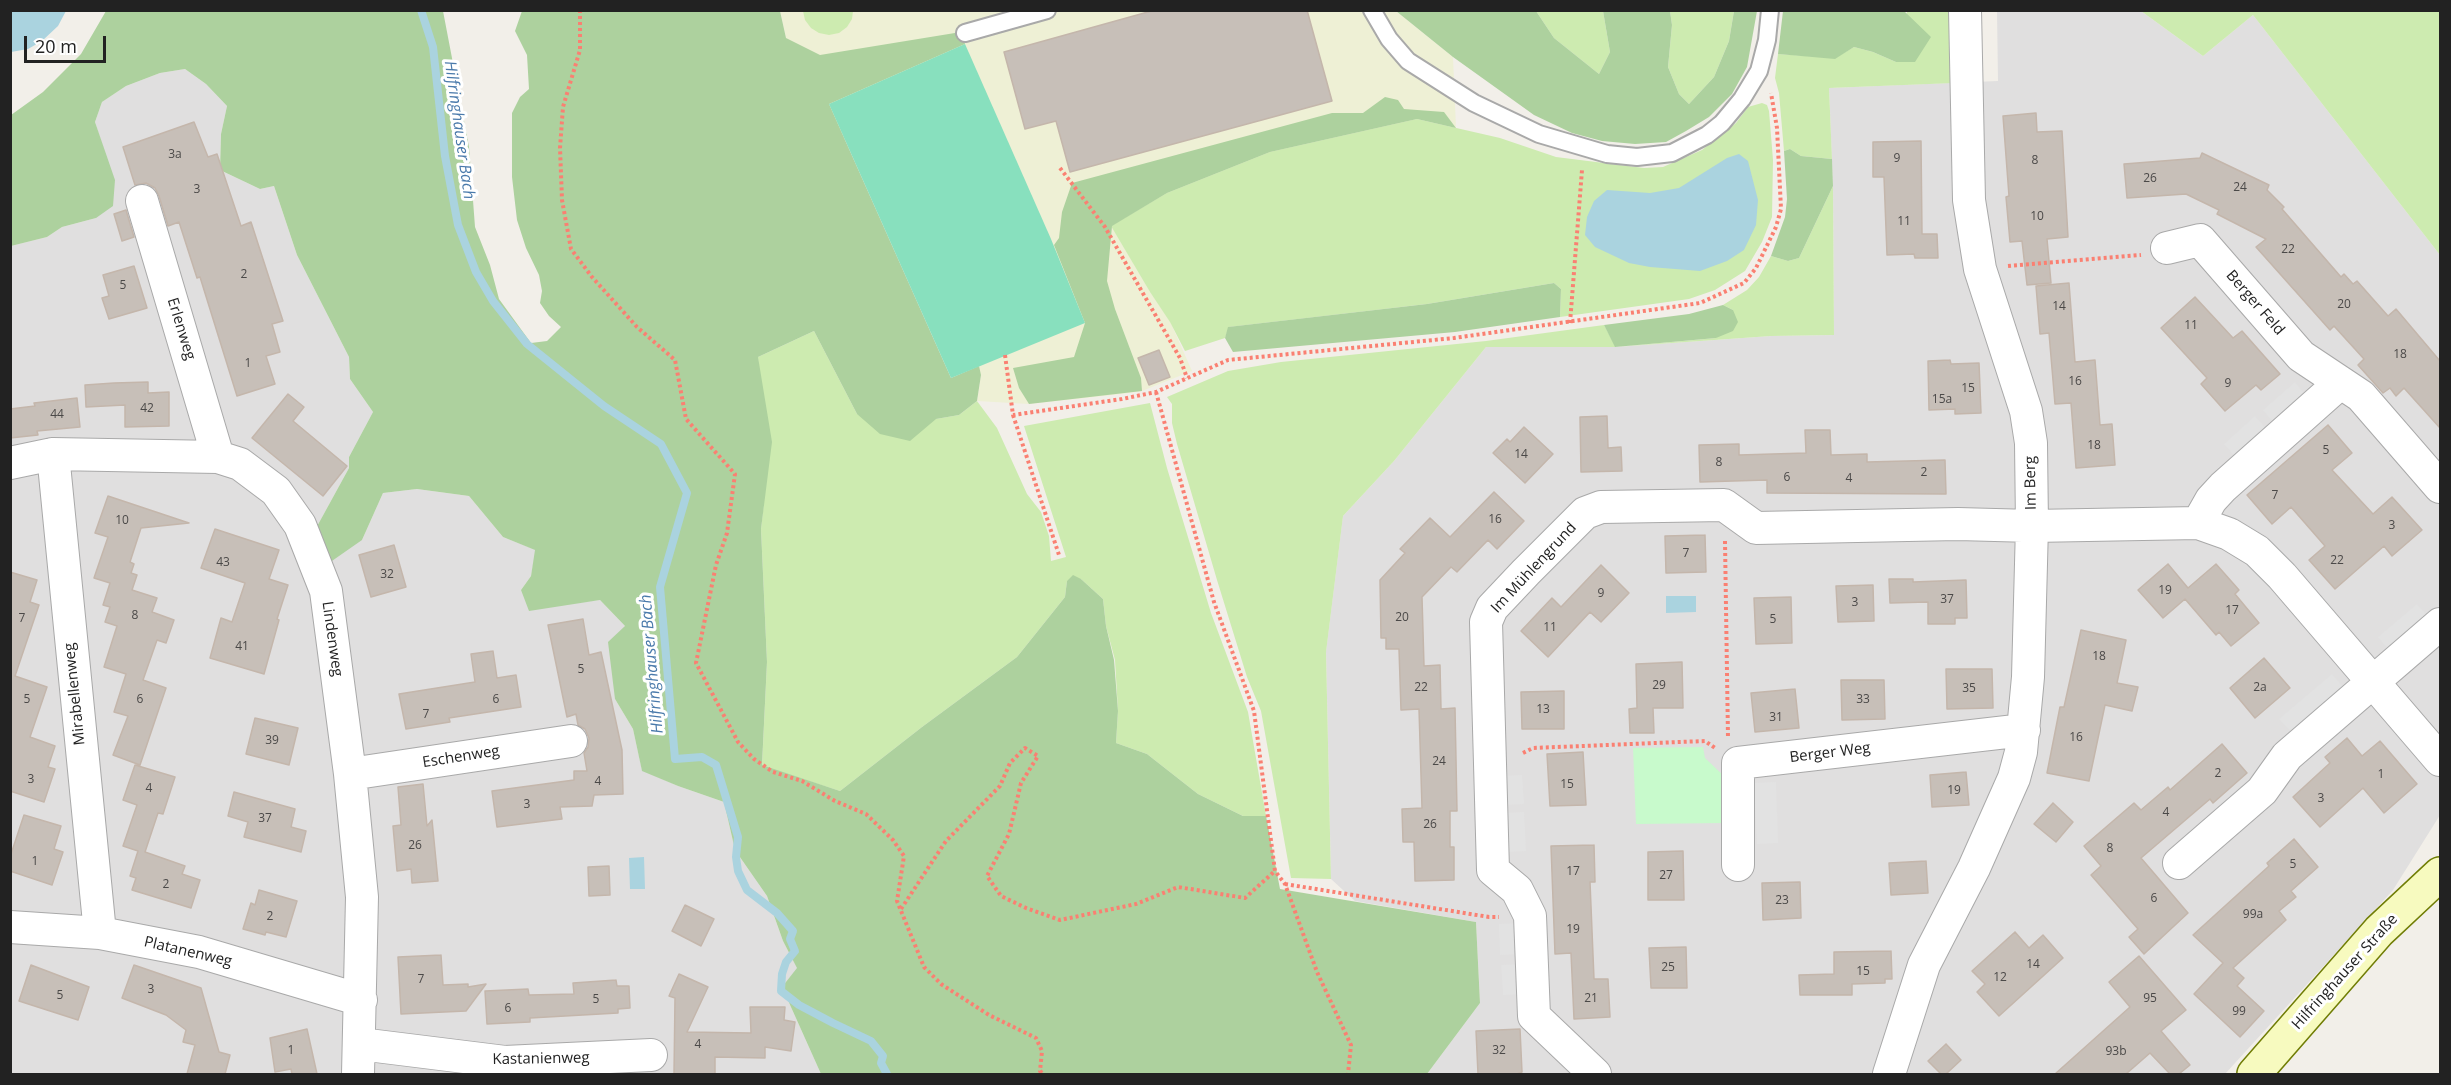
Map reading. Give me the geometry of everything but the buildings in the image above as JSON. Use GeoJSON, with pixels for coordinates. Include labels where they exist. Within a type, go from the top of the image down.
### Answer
{"type":"FeatureCollection","features":[{"type":"Feature","properties":{"kind":"main road","name":"Hilfringhauser Straße"},"geometry":{"type":"LineString","coordinates":[[2254,1074],[2379,931],[2440,874]]}},
{"type":"Feature","properties":{"kind":"street","name":"Im Berg"},"geometry":{"type":"LineString","coordinates":[[1965,10],[1969,200],[1980,269],[2026,411],[2031,443],[2032,526],[2198,523],[2229,534],[2257,551],[2282,576],[2440,760]]}},
{"type":"Feature","properties":{"kind":"street","name":"Erlenweg"},"geometry":{"type":"LineString","coordinates":[[142,201],[218,457]]}},
{"type":"Feature","properties":{"kind":"street","name":"Berger Feld"},"geometry":{"type":"LineString","coordinates":[[2167,248],[2200,240],[2301,356],[2361,396],[2440,487]]}},
{"type":"Feature","properties":{"kind":"street"},"geometry":{"type":"LineString","coordinates":[[2198,523],[2211,500],[2223,487],[2340,383]]}},
{"type":"Feature","properties":{"kind":"street","name":"Lindenweg"},"geometry":{"type":"LineString","coordinates":[[10,463],[53,454],[218,457],[240,464],[276,491],[300,525],[326,591],[350,774],[362,897],[359,1059]]}},
{"type":"Feature","properties":{"kind":"street","name":"Mirabellenweg"},"geometry":{"type":"LineString","coordinates":[[53,454],[100,933]]}},
{"type":"Feature","properties":{"kind":"street"},"geometry":{"type":"LineString","coordinates":[[1724,506],[1756,528],[1958,524],[2032,526],[2028,677],[2021,752],[2014,778],[1974,868],[1924,964],[1889,1074]]}},
{"type":"Feature","properties":{"kind":"street","name":"Im Mühlengrund"},"geometry":{"type":"LineString","coordinates":[[1595,1074],[1534,1016],[1530,916],[1517,891],[1493,870],[1486,622],[1492,608],[1585,513],[1601,507],[1724,506]]}},
{"type":"Feature","properties":{"kind":"street"},"geometry":{"type":"LineString","coordinates":[[2179,863],[2262,791],[2287,756],[2440,624]]}},
{"type":"Feature","properties":{"kind":"street","name":"Berger Weg"},"geometry":{"type":"LineString","coordinates":[[1738,763],[2024,730]]}},
{"type":"Feature","properties":{"kind":"street","name":"Eschenweg"},"geometry":{"type":"LineString","coordinates":[[350,774],[571,741]]}},
{"type":"Feature","properties":{"kind":"street"},"geometry":{"type":"LineString","coordinates":[[1738,763],[1738,865]]}},
{"type":"Feature","properties":{"kind":"street","name":"Platanenweg"},"geometry":{"type":"LineString","coordinates":[[10,927],[100,933],[199,952],[361,1000]]}},
{"type":"Feature","properties":{"kind":"street","name":"Kastanienweg"},"geometry":{"type":"LineString","coordinates":[[359,1059],[505,1062],[651,1055]]}},
{"type":"Feature","properties":{"kind":"lane"},"geometry":{"type":"LineString","coordinates":[[965,33],[1047,10]]}},
{"type":"Feature","properties":{"kind":"lane"},"geometry":{"type":"LineString","coordinates":[[1372,10],[1389,39],[1408,61],[1474,103],[1539,134],[1607,154],[1637,157],[1672,153],[1707,135],[1722,123],[1742,99],[1759,71],[1767,40],[1770,10]]}},
{"type":"Feature","properties":{"kind":"path"},"geometry":{"type":"LineString","coordinates":[[580,10],[580,50],[563,107],[560,148],[562,200],[571,249],[592,277],[637,327],[675,360],[686,419],[735,474],[727,533],[716,565],[696,663],[738,742],[754,759],[773,772],[801,781],[835,801],[866,814],[893,840],[904,856],[897,901],[924,967],[941,984],[989,1016],[1036,1038],[1042,1052],[1040,1071],[1043,1074]]}},
{"type":"Feature","properties":{"kind":"path"},"geometry":{"type":"LineString","coordinates":[[1013,415],[1156,392],[1228,360],[1454,338],[1569,323],[1700,303],[1744,283],[1756,268],[1776,227],[1780,209],[1776,117],[1772,95],[1759,71]]}},
{"type":"Feature","properties":{"kind":"path"},"geometry":{"type":"LineString","coordinates":[[1569,323],[1584,148]]}},
{"type":"Feature","properties":{"kind":"path"},"geometry":{"type":"LineString","coordinates":[[1060,168],[1105,227],[1180,358],[1187,378]]}},
{"type":"Feature","properties":{"kind":"path"},"geometry":{"type":"LineString","coordinates":[[1980,269],[2134,257],[2167,248]]}},
{"type":"Feature","properties":{"kind":"path"},"geometry":{"type":"LineString","coordinates":[[1005,355],[1013,415],[1059,555]]}},
{"type":"Feature","properties":{"kind":"path"},"geometry":{"type":"LineString","coordinates":[[1156,392],[1214,602],[1254,711],[1275,871],[1285,884],[1317,972],[1351,1045],[1348,1074]]}},
{"type":"Feature","properties":{"kind":"path"},"geometry":{"type":"LineString","coordinates":[[1724,506],[1728,739],[1738,763]]}},
{"type":"Feature","properties":{"kind":"path"},"geometry":{"type":"LineString","coordinates":[[1523,753],[1533,748],[1704,741],[1738,763]]}},
{"type":"Feature","properties":{"kind":"path"},"geometry":{"type":"LineString","coordinates":[[901,909],[946,841],[1000,786],[1010,763],[1025,748],[1038,756],[1021,783],[1009,834],[987,876],[1001,896],[1017,904],[1060,920],[1136,904],[1178,887],[1245,898],[1275,871]]}},
{"type":"Feature","properties":{"kind":"path"},"geometry":{"type":"LineString","coordinates":[[1285,884],[1489,917],[1530,916]]}},
{"type":"Feature","properties":{"kind":"shaded area"},"geometry":{"type":"Polygon","coordinates":[[[1997,11],[2141,11],[2203,56],[2253,15],[2440,255],[2440,815],[2393,890],[2225,1074],[1427,1074],[1480,1003],[1476,922],[1355,901],[1331,879],[1326,652],[1343,516],[1394,461],[1486,347],[1615,347],[1771,336],[1834,335],[1833,186],[1829,88],[1998,81],[1997,11]]]}},
{"type":"Feature","properties":{"kind":"shaded area"},"geometry":{"type":"Polygon","coordinates":[[[185,69],[206,84],[227,106],[221,134],[220,170],[260,189],[274,186],[297,255],[349,357],[350,379],[373,412],[349,457],[349,468],[315,530],[362,540],[383,493],[417,489],[469,496],[503,537],[536,550],[531,576],[521,590],[574,603],[600,600],[625,626],[615,699],[633,729],[642,770],[678,786],[724,802],[735,850],[767,896],[783,941],[798,968],[782,987],[821,1074],[11,1074],[11,246],[47,237],[62,227],[96,218],[103,147],[95,122],[102,102],[126,86],[160,73],[185,69]]]}},
{"type":"Feature","properties":{"kind":"shaded area"},"geometry":{"type":"Polygon","coordinates":[[[2295,382],[2308,398],[2276,426],[2263,410],[2295,382]]]}},
{"type":"Feature","properties":{"kind":"shaded area"},"geometry":{"type":"Polygon","coordinates":[[[2255,416],[2269,432],[2238,460],[2224,444],[2255,416]]]}},
{"type":"Feature","properties":{"kind":"shaded area"},"geometry":{"type":"Polygon","coordinates":[[[2417,604],[2430,619],[2391,653],[2378,637],[2417,604]]]}},
{"type":"Feature","properties":{"kind":"shaded area"},"geometry":{"type":"Polygon","coordinates":[[[2332,674],[2345,689],[2293,734],[2279,719],[2332,674]]]}},
{"type":"Feature","properties":{"kind":"shaded area"},"geometry":{"type":"Polygon","coordinates":[[[1522,775],[1524,804],[1504,805],[1502,776],[1522,775]]]}},
{"type":"Feature","properties":{"kind":"shaded area"},"geometry":{"type":"Polygon","coordinates":[[[1776,782],[1778,843],[1757,844],[1754,783],[1776,782]]]}},
{"type":"Feature","properties":{"kind":"shaded area"},"geometry":{"type":"Polygon","coordinates":[[[1524,812],[1526,851],[1506,852],[1504,813],[1524,812]]]}},
{"type":"Feature","properties":{"kind":"shaded area"},"geometry":{"type":"Polygon","coordinates":[[[1521,923],[1522,954],[1500,955],[1499,924],[1521,923]]]}},
{"type":"Feature","properties":{"kind":"shaded area"},"geometry":{"type":"Polygon","coordinates":[[[1523,964],[1524,994],[1503,995],[1501,965],[1523,964]]]}},
{"type":"Feature","properties":{"kind":"green space"},"geometry":{"type":"Polygon","coordinates":[[[803,10],[853,11],[852,19],[847,27],[839,33],[829,35],[811,28],[805,20],[803,10]]]}},
{"type":"Feature","properties":{"kind":"green space"},"geometry":{"type":"Polygon","coordinates":[[[1956,10],[1979,82],[1829,88],[1832,159],[1801,156],[1790,149],[1784,151],[1779,93],[1775,78],[1778,54],[1835,58],[1854,47],[1896,62],[1907,12],[1904,11],[1956,10]]]}},
{"type":"Feature","properties":{"kind":"green space"},"geometry":{"type":"Polygon","coordinates":[[[106,11],[443,11],[469,147],[475,227],[490,265],[499,299],[531,343],[547,341],[561,327],[540,303],[542,291],[539,275],[526,248],[517,220],[512,177],[512,113],[520,97],[529,89],[527,55],[515,31],[522,11],[780,11],[786,38],[820,55],[961,32],[965,44],[829,104],[951,378],[979,366],[981,375],[977,401],[959,415],[936,419],[910,441],[880,434],[857,414],[814,331],[758,357],[772,442],[761,529],[767,662],[762,765],[840,791],[1017,657],[1065,597],[1067,581],[1073,575],[1081,579],[1103,599],[1106,626],[1114,660],[1118,711],[1116,743],[1147,754],[1198,794],[1243,816],[1266,816],[1280,889],[1476,922],[1480,1003],[1427,1074],[821,1074],[782,987],[797,968],[783,941],[767,896],[735,850],[724,802],[642,771],[633,729],[615,699],[608,642],[625,626],[600,600],[529,611],[521,590],[531,576],[535,550],[503,537],[469,496],[417,489],[383,493],[362,540],[329,563],[315,530],[349,468],[349,457],[373,412],[350,379],[349,357],[297,255],[274,186],[260,189],[220,170],[221,134],[227,106],[206,84],[185,69],[160,73],[126,86],[102,102],[95,122],[115,180],[113,206],[96,218],[62,227],[47,237],[11,246],[11,115],[43,92],[81,54],[106,11]]]}},
{"type":"Feature","properties":{"kind":"green space"},"geometry":{"type":"Polygon","coordinates":[[[780,11],[1396,11],[1453,57],[1456,128],[1417,119],[1112,227],[1170,321],[1192,371],[1142,391],[1122,394],[1029,404],[977,401],[981,375],[786,38],[780,11]]]}},
{"type":"Feature","properties":{"kind":"green space"},"geometry":{"type":"Polygon","coordinates":[[[1396,11],[1536,11],[1554,38],[1599,74],[1610,52],[1603,11],[1670,11],[1672,25],[1668,67],[1679,94],[1689,104],[1714,77],[1729,41],[1734,11],[1757,11],[1747,67],[1732,94],[1709,117],[1666,142],[1635,144],[1602,141],[1572,133],[1534,115],[1453,57],[1396,11]]]}},
{"type":"Feature","properties":{"kind":"green space"},"geometry":{"type":"Polygon","coordinates":[[[1536,11],[1603,11],[1610,52],[1599,74],[1554,38],[1536,11]]]}},
{"type":"Feature","properties":{"kind":"green space"},"geometry":{"type":"Polygon","coordinates":[[[1670,11],[1734,11],[1729,41],[1714,77],[1689,104],[1679,94],[1668,67],[1672,25],[1670,11]]]}},
{"type":"Feature","properties":{"kind":"green space"},"geometry":{"type":"Polygon","coordinates":[[[1783,11],[1904,11],[1931,37],[1915,62],[1896,62],[1854,47],[1835,59],[1778,54],[1783,11]]]}},
{"type":"Feature","properties":{"kind":"green space"},"geometry":{"type":"Polygon","coordinates":[[[2141,11],[2440,11],[2440,255],[2253,15],[2203,56],[2141,11]]]}},
{"type":"Feature","properties":{"kind":"green space"},"geometry":{"type":"Polygon","coordinates":[[[965,44],[1051,239],[1085,323],[951,378],[829,104],[965,44]]]}},
{"type":"Feature","properties":{"kind":"green space"},"geometry":{"type":"Polygon","coordinates":[[[1385,97],[1398,100],[1404,109],[1444,112],[1456,128],[1417,119],[1270,152],[1167,193],[1112,226],[1107,281],[1141,378],[1142,391],[1029,404],[1019,388],[1013,368],[1074,357],[1085,323],[1054,245],[1059,238],[1062,212],[1072,183],[1332,113],[1363,113],[1385,97]]]}},
{"type":"Feature","properties":{"kind":"green space"},"geometry":{"type":"Polygon","coordinates":[[[1762,103],[1767,105],[1769,111],[1773,160],[1772,217],[1762,242],[1745,271],[1715,290],[1689,299],[1560,317],[1561,289],[1554,283],[1427,304],[1229,327],[1225,338],[1185,351],[1170,322],[1111,226],[1167,193],[1270,152],[1417,119],[1500,138],[1556,157],[1644,168],[1663,167],[1702,150],[1736,123],[1748,107],[1762,103]]]}},
{"type":"Feature","properties":{"kind":"green space"},"geometry":{"type":"Polygon","coordinates":[[[1790,149],[1801,156],[1832,159],[1833,186],[1799,258],[1788,261],[1771,256],[1785,217],[1787,199],[1784,151],[1790,149]]]}},
{"type":"Feature","properties":{"kind":"green space"},"geometry":{"type":"Polygon","coordinates":[[[1833,186],[1834,335],[1771,336],[1620,347],[1716,338],[1733,310],[1723,305],[1747,290],[1759,277],[1771,256],[1788,261],[1799,258],[1833,186]]]}},
{"type":"Feature","properties":{"kind":"green space"},"geometry":{"type":"Polygon","coordinates":[[[1554,283],[1561,289],[1560,317],[1455,332],[1233,352],[1225,338],[1228,327],[1427,304],[1554,283]]]}},
{"type":"Feature","properties":{"kind":"green space"},"geometry":{"type":"Polygon","coordinates":[[[1723,305],[1733,310],[1738,322],[1733,331],[1716,338],[1615,347],[1604,325],[1689,314],[1723,305]]]}},
{"type":"Feature","properties":{"kind":"green space"},"geometry":{"type":"Polygon","coordinates":[[[1604,325],[1616,347],[1486,347],[1394,461],[1343,516],[1326,652],[1331,879],[1291,878],[1261,711],[1247,677],[1217,580],[1177,444],[1172,423],[1172,404],[1167,397],[1228,371],[1281,362],[1486,341],[1604,325]]]}},
{"type":"Feature","properties":{"kind":"green space"},"geometry":{"type":"Polygon","coordinates":[[[814,331],[857,414],[936,419],[959,415],[977,401],[997,428],[1027,494],[1041,512],[1049,536],[1051,561],[1066,557],[1024,426],[1150,403],[1167,468],[1211,613],[1248,712],[1266,816],[1243,816],[1198,794],[1147,754],[1116,743],[1118,711],[1115,660],[1106,626],[1103,599],[1081,579],[1067,581],[1065,597],[1017,657],[840,791],[762,766],[767,662],[761,529],[764,502],[758,357],[814,331]]]}},
{"type":"Feature","properties":{"kind":"green space"},"geometry":{"type":"Polygon","coordinates":[[[1703,747],[1705,758],[1725,777],[1726,823],[1636,824],[1633,748],[1703,747]]]}},
{"type":"Feature","properties":{"kind":"water"},"geometry":{"type":"Polygon","coordinates":[[[11,10],[66,11],[58,26],[42,41],[28,49],[11,52],[11,10]]]}},
{"type":"Feature","properties":{"kind":"water"},"geometry":{"type":"Polygon","coordinates":[[[1739,154],[1748,161],[1758,200],[1756,225],[1744,250],[1727,261],[1700,271],[1650,267],[1629,263],[1595,247],[1585,235],[1587,217],[1594,201],[1607,190],[1650,193],[1679,188],[1727,158],[1739,154]]]}},
{"type":"Feature","properties":{"kind":"water"},"geometry":{"type":"Polygon","coordinates":[[[1666,596],[1696,596],[1696,612],[1666,613],[1666,596]]]}},
{"type":"Feature","properties":{"kind":"water"},"geometry":{"type":"Polygon","coordinates":[[[644,857],[645,889],[630,889],[629,858],[644,857]]]}},
{"type":"Feature","properties":{"kind":"waterway","name":"Hilfringhauser Bach"},"geometry":{"type":"LineString","coordinates":[[421,10],[433,47],[445,156],[458,225],[476,272],[493,301],[527,344],[604,406],[661,444],[687,493],[660,587],[675,759],[702,757],[716,765],[738,837],[736,857],[738,871],[747,890],[777,913],[793,931],[790,939],[795,951],[786,962],[782,974],[781,991],[799,1005],[871,1041],[883,1056],[881,1063],[887,1074]]}}]}
